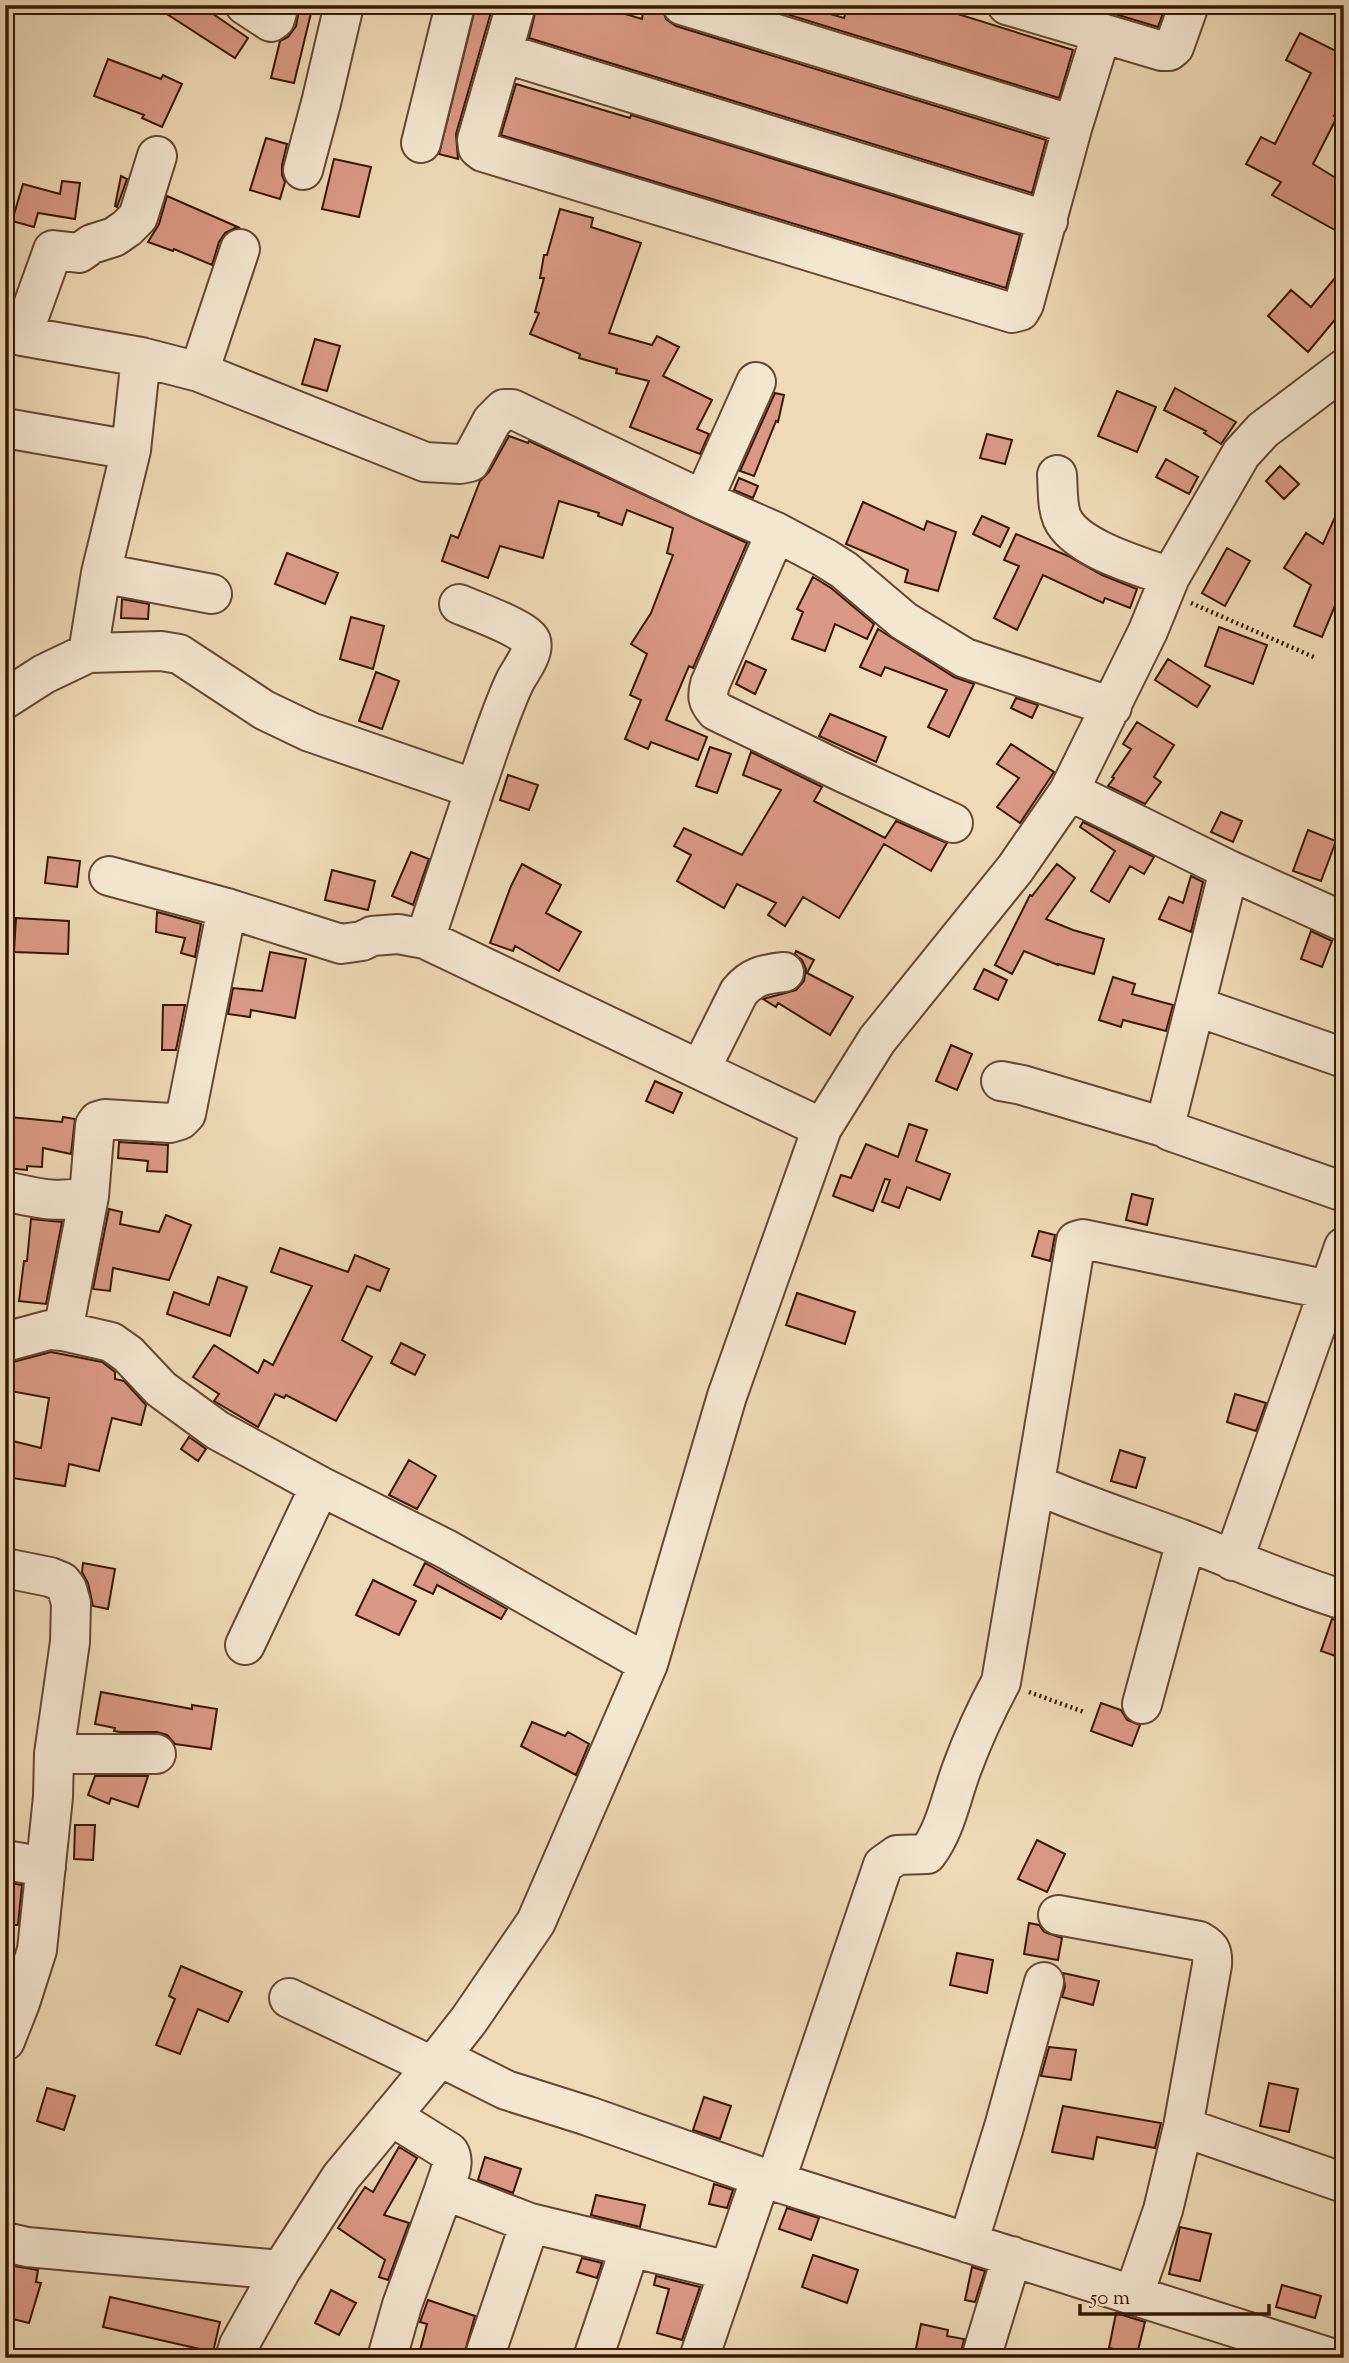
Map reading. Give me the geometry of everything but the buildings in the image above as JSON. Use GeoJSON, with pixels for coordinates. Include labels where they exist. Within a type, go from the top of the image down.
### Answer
{"type":"FeatureCollection","features":[{"type":"Feature","properties":{"kind":"street"},"geometry":{"type":"LineString","coordinates":[[245,5],[271,22],[275,19],[279,5]]}},
{"type":"Feature","properties":{"kind":"street"},"geometry":{"type":"LineString","coordinates":[[303,170],[344,5]]}},
{"type":"Feature","properties":{"kind":"street"},"geometry":{"type":"LineString","coordinates":[[421,143],[455,5]]}},
{"type":"Feature","properties":{"kind":"street"},"geometry":{"type":"LineString","coordinates":[[516,5],[477,140],[478,148],[483,152],[1012,313],[1020,310],[1024,304],[1073,125],[1101,35]]}},
{"type":"Feature","properties":{"kind":"street"},"geometry":{"type":"LineString","coordinates":[[682,5],[1073,125]]}},
{"type":"Feature","properties":{"kind":"street"},"geometry":{"type":"LineString","coordinates":[[1007,5],[1162,51],[1170,51],[1174,47],[1189,5]]}},
{"type":"Feature","properties":{"kind":"street"},"geometry":{"type":"LineString","coordinates":[[503,54],[1048,221]]}},
{"type":"Feature","properties":{"kind":"street"},"geometry":{"type":"LineString","coordinates":[[157,156],[138,217],[114,237],[92,244],[79,253],[53,250],[14,332],[141,357],[200,372],[425,462],[470,462],[492,421],[504,409],[512,409],[776,532],[844,570],[904,621],[965,658],[1112,706]]}},
{"type":"Feature","properties":{"kind":"street"},"geometry":{"type":"LineString","coordinates":[[200,372],[240,249]]}},
{"type":"Feature","properties":{"kind":"street"},"geometry":{"type":"LineString","coordinates":[[88,653],[101,573],[131,450],[141,357]]}},
{"type":"Feature","properties":{"kind":"street"},"geometry":{"type":"LineString","coordinates":[[234,2358],[281,2270],[341,2177],[469,2020],[536,1922],[648,1664],[727,1396],[822,1128],[877,1040],[1015,869],[1069,791],[1112,706],[1168,584],[1241,454],[1264,430],[1344,369]]}},
{"type":"Feature","properties":{"kind":"street"},"geometry":{"type":"LineString","coordinates":[[703,500],[757,382]]}},
{"type":"Feature","properties":{"kind":"street"},"geometry":{"type":"LineString","coordinates":[[5,428],[131,450]]}},
{"type":"Feature","properties":{"kind":"street"},"geometry":{"type":"LineString","coordinates":[[1057,474],[1061,516],[1070,531],[1106,554],[1168,584]]}},
{"type":"Feature","properties":{"kind":"street"},"geometry":{"type":"LineString","coordinates":[[776,532],[710,684],[708,703],[728,717],[953,822]]}},
{"type":"Feature","properties":{"kind":"street"},"geometry":{"type":"LineString","coordinates":[[101,573],[212,594]]}},
{"type":"Feature","properties":{"kind":"street"},"geometry":{"type":"LineString","coordinates":[[425,939],[506,700],[530,655],[530,639],[519,631],[459,604]]}},
{"type":"Feature","properties":{"kind":"street"},"geometry":{"type":"LineString","coordinates":[[5,699],[44,674],[88,653],[161,651],[179,654],[264,710],[310,732],[475,789]]}},
{"type":"Feature","properties":{"kind":"street"},"geometry":{"type":"LineString","coordinates":[[1069,791],[1229,870],[1344,922]]}},
{"type":"Feature","properties":{"kind":"street"},"geometry":{"type":"LineString","coordinates":[[1167,1128],[1229,870]]}},
{"type":"Feature","properties":{"kind":"street"},"geometry":{"type":"LineString","coordinates":[[109,876],[228,908],[341,944],[398,933],[425,939],[822,1128]]}},
{"type":"Feature","properties":{"kind":"street"},"geometry":{"type":"LineString","coordinates":[[63,1331],[89,1196],[94,1135],[98,1121],[105,1119],[170,1123],[180,1121],[187,1114],[228,908]]}},
{"type":"Feature","properties":{"kind":"street"},"geometry":{"type":"LineString","coordinates":[[700,1070],[739,992],[748,982],[766,974],[785,972]]}},
{"type":"Feature","properties":{"kind":"street"},"geometry":{"type":"LineString","coordinates":[[1195,1006],[1344,1058]]}},
{"type":"Feature","properties":{"kind":"street"},"geometry":{"type":"LineString","coordinates":[[1001,1081],[1167,1128],[1344,1192]]}},
{"type":"Feature","properties":{"kind":"street"},"geometry":{"type":"LineString","coordinates":[[5,1191],[50,1201],[70,1201],[89,1196]]}},
{"type":"Feature","properties":{"kind":"street"},"geometry":{"type":"LineString","coordinates":[[699,2358],[729,2271],[768,2179],[883,1865],[897,1855],[927,1854],[932,1847],[939,1835],[961,1769],[1001,1682],[1076,1241],[1079,1238],[1330,1312]]}},
{"type":"Feature","properties":{"kind":"street"},"geometry":{"type":"LineString","coordinates":[[1233,1561],[1330,1312],[1344,1247]]}},
{"type":"Feature","properties":{"kind":"street"},"geometry":{"type":"LineString","coordinates":[[5,1342],[49,1329],[111,1342],[128,1354],[161,1389],[217,1430],[320,1486],[446,1549],[648,1664]]}},
{"type":"Feature","properties":{"kind":"street"},"geometry":{"type":"LineString","coordinates":[[1035,1484],[1233,1561],[1344,1600]]}},
{"type":"Feature","properties":{"kind":"street"},"geometry":{"type":"LineString","coordinates":[[245,1645],[320,1486]]}},
{"type":"Feature","properties":{"kind":"street"},"geometry":{"type":"LineString","coordinates":[[1142,1704],[1186,1541]]}},
{"type":"Feature","properties":{"kind":"street"},"geometry":{"type":"LineString","coordinates":[[5,1568],[57,1579],[68,1589],[70,1642],[54,1754],[53,1797],[37,1950],[5,2041]]}},
{"type":"Feature","properties":{"kind":"street"},"geometry":{"type":"LineString","coordinates":[[54,1754],[156,1754]]}},
{"type":"Feature","properties":{"kind":"street"},"geometry":{"type":"LineString","coordinates":[[5,1860],[46,1867]]}},
{"type":"Feature","properties":{"kind":"street"},"geometry":{"type":"LineString","coordinates":[[1058,1914],[1199,1941],[1213,1953],[1183,2127],[1163,2210],[1134,2294]]}},
{"type":"Feature","properties":{"kind":"street"},"geometry":{"type":"LineString","coordinates":[[968,2242],[1044,1982]]}},
{"type":"Feature","properties":{"kind":"street"},"geometry":{"type":"LineString","coordinates":[[289,1998],[506,2090],[768,2179],[1331,2358]]}},
{"type":"Feature","properties":{"kind":"street"},"geometry":{"type":"LineString","coordinates":[[387,2358],[402,2305],[444,2190],[452,2157],[449,2152],[391,2116]]}},
{"type":"Feature","properties":{"kind":"street"},"geometry":{"type":"LineString","coordinates":[[1183,2127],[1344,2183]]}},
{"type":"Feature","properties":{"kind":"street"},"geometry":{"type":"LineString","coordinates":[[444,2190],[530,2223],[729,2271]]}},
{"type":"Feature","properties":{"kind":"street"},"geometry":{"type":"LineString","coordinates":[[484,2358],[530,2223]]}},
{"type":"Feature","properties":{"kind":"street"},"geometry":{"type":"LineString","coordinates":[[5,2242],[27,2247],[281,2270]]}},
{"type":"Feature","properties":{"kind":"street"},"geometry":{"type":"LineString","coordinates":[[593,2358],[629,2248]]}},
{"type":"Feature","properties":{"kind":"street"},"geometry":{"type":"LineString","coordinates":[[981,2358],[1012,2256]]}},
{"type":"Feature","properties":{"kind":"path"},"geometry":{"type":"LineString","coordinates":[[1168,584],[1317,658]]}},
{"type":"Feature","properties":{"kind":"path"},"geometry":{"type":"LineString","coordinates":[[1001,1682],[1084,1712]]}}]}
